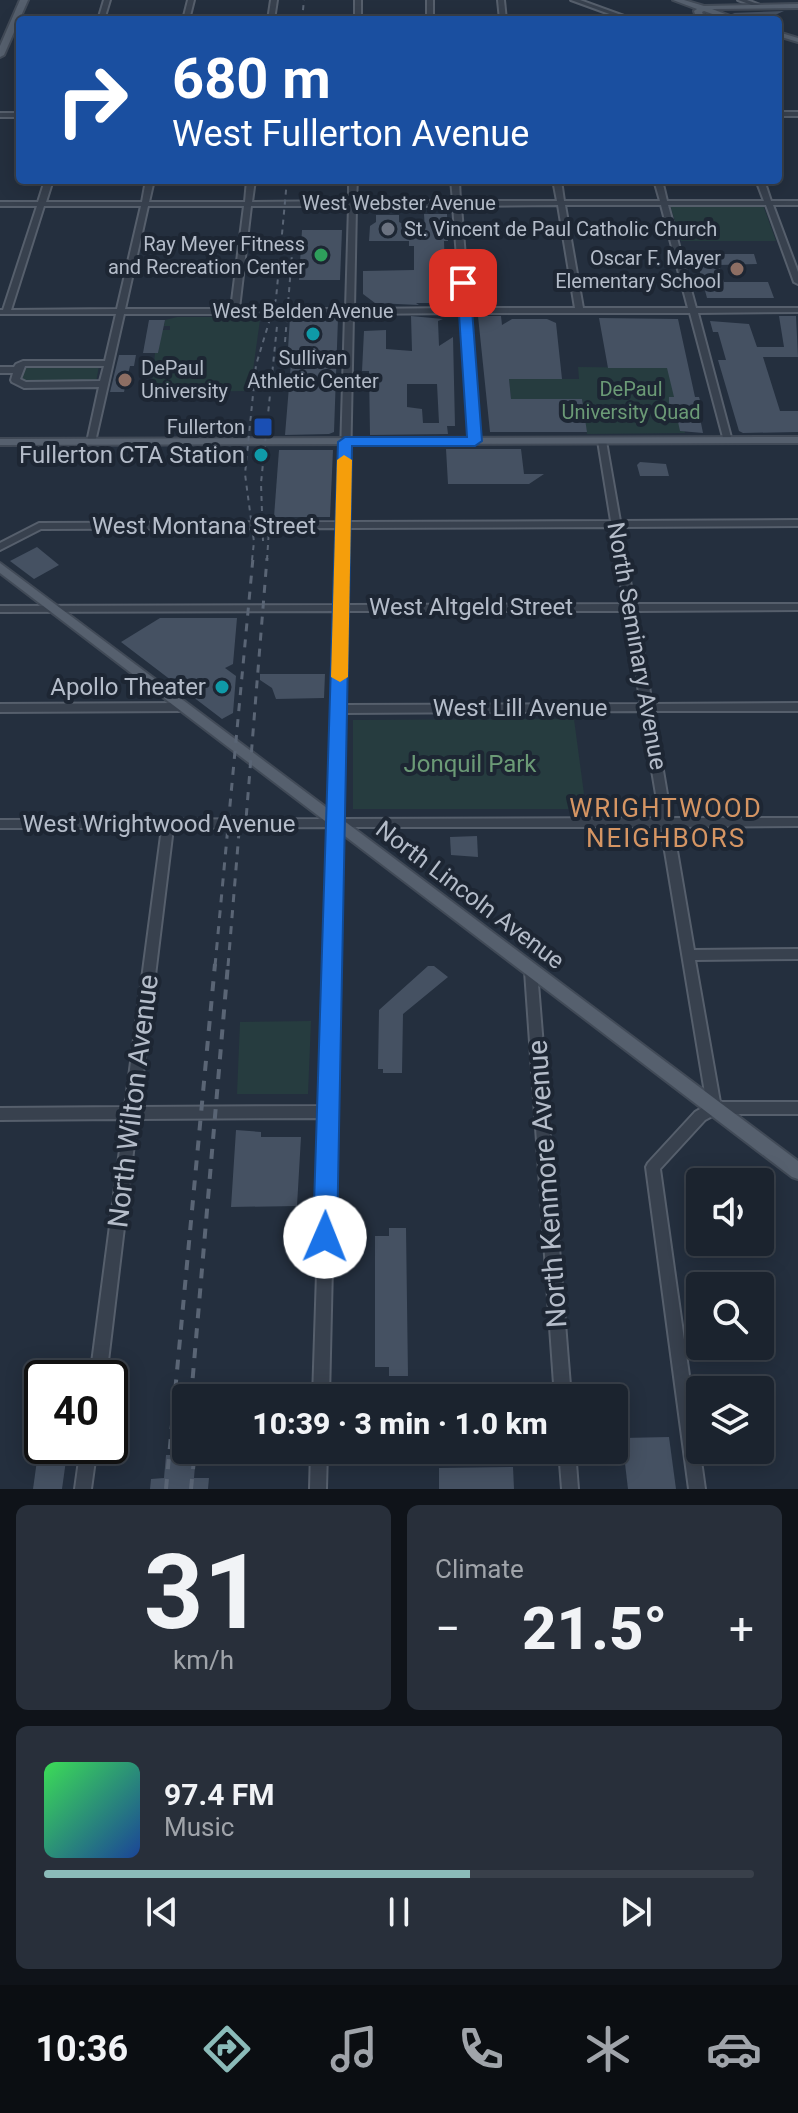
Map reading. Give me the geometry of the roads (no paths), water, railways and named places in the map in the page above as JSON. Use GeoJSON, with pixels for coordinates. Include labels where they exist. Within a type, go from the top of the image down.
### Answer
{"type":"FeatureCollection","features":[{"type":"Feature","properties":{"kind":"main road"},"geometry":{"type":"LineString","coordinates":[[0,55],[24,0]]}},
{"type":"Feature","properties":{"kind":"main road"},"geometry":{"type":"LineString","coordinates":[[677,0],[725,16]]}},
{"type":"Feature","properties":{"kind":"main road"},"geometry":{"type":"LineString","coordinates":[[700,16],[698,11],[703,9],[798,6]]}},
{"type":"Feature","properties":{"kind":"main road"},"geometry":{"type":"LineString","coordinates":[[0,442],[798,440]]}},
{"type":"Feature","properties":{"kind":"main road","name":"North Lincoln Avenue"},"geometry":{"type":"LineString","coordinates":[[0,567],[798,1171]]}},
{"type":"Feature","properties":{"kind":"street"},"geometry":{"type":"LineString","coordinates":[[574,0],[620,16]]}},
{"type":"Feature","properties":{"kind":"street"},"geometry":{"type":"LineString","coordinates":[[741,0],[760,6]]}},
{"type":"Feature","properties":{"kind":"street"},"geometry":{"type":"LineString","coordinates":[[3,312],[48,184]]}},
{"type":"Feature","properties":{"kind":"street"},"geometry":{"type":"LineString","coordinates":[[91,442],[149,184]]}},
{"type":"Feature","properties":{"kind":"street"},"geometry":{"type":"LineString","coordinates":[[235,311],[250,184]]}},
{"type":"Feature","properties":{"kind":"street"},"geometry":{"type":"LineString","coordinates":[[321,1384],[353,184]]}},
{"type":"Feature","properties":{"kind":"street"},"geometry":{"type":"LineString","coordinates":[[455,184],[475,441]]}},
{"type":"Feature","properties":{"kind":"street"},"geometry":{"type":"LineString","coordinates":[[558,184],[579,311]]}},
{"type":"Feature","properties":{"kind":"street"},"geometry":{"type":"LineString","coordinates":[[659,184],[728,441]]}},
{"type":"Feature","properties":{"kind":"street"},"geometry":{"type":"LineString","coordinates":[[762,184],[798,282]]}},
{"type":"Feature","properties":{"kind":"street","name":"West Webster Avenue"},"geometry":{"type":"LineString","coordinates":[[0,204],[798,203]]}},
{"type":"Feature","properties":{"kind":"street","name":"West Belden Avenue"},"geometry":{"type":"LineString","coordinates":[[3,312],[798,310]]}},
{"type":"Feature","properties":{"kind":"street"},"geometry":{"type":"LineString","coordinates":[[104,384],[24,385],[18,383],[17,374],[19,366],[29,363],[109,363]]}},
{"type":"Feature","properties":{"kind":"street"},"geometry":{"type":"LineString","coordinates":[[0,370],[17,374]]}},
{"type":"Feature","properties":{"kind":"street"},"geometry":{"type":"LineString","coordinates":[[0,378],[17,374]]}},
{"type":"Feature","properties":{"kind":"street","name":"North Seminary Avenue"},"geometry":{"type":"LineString","coordinates":[[602,441],[714,1108]]}},
{"type":"Feature","properties":{"kind":"street","name":"West Montana Street"},"geometry":{"type":"LineString","coordinates":[[0,547],[39,526],[798,523]]}},
{"type":"Feature","properties":{"kind":"street","name":"West Altgeld Street"},"geometry":{"type":"LineString","coordinates":[[0,609],[798,607]]}},
{"type":"Feature","properties":{"kind":"street"},"geometry":{"type":"LineString","coordinates":[[0,708],[183,707]]}},
{"type":"Feature","properties":{"kind":"street","name":"West Lill Avenue"},"geometry":{"type":"LineString","coordinates":[[339,709],[798,707]]}},
{"type":"Feature","properties":{"kind":"street","name":"West Wrightwood Avenue"},"geometry":{"type":"LineString","coordinates":[[1,828],[168,823],[798,822]]}},
{"type":"Feature","properties":{"kind":"street","name":"North Wilton Avenue"},"geometry":{"type":"LineString","coordinates":[[100,1360],[168,823]]}},
{"type":"Feature","properties":{"kind":"street"},"geometry":{"type":"LineString","coordinates":[[689,955],[798,954]]}},
{"type":"Feature","properties":{"kind":"street","name":"North Kenmore Avenue"},"geometry":{"type":"LineString","coordinates":[[531,971],[562,1384]]}},
{"type":"Feature","properties":{"kind":"street"},"geometry":{"type":"LineString","coordinates":[[697,1489],[653,1167],[700,1116],[714,1108],[798,1108]]}},
{"type":"Feature","properties":{"kind":"street"},"geometry":{"type":"LineString","coordinates":[[0,1114],[328,1112]]}},
{"type":"Feature","properties":{"kind":"street"},"geometry":{"type":"LineString","coordinates":[[83,1489],[86,1464]]}},
{"type":"Feature","properties":{"kind":"street"},"geometry":{"type":"LineString","coordinates":[[318,1489],[319,1464]]}},
{"type":"Feature","properties":{"kind":"street"},"geometry":{"type":"LineString","coordinates":[[568,1464],[570,1489]]}},
{"type":"Feature","properties":{"kind":"railway"},"geometry":{"type":"LineString","coordinates":[[302,16],[304,0]]}},
{"type":"Feature","properties":{"kind":"railway"},"geometry":{"type":"LineString","coordinates":[[252,560],[254,542],[245,474],[256,365],[276,299],[287,184]]}},
{"type":"Feature","properties":{"kind":"railway"},"geometry":{"type":"LineString","coordinates":[[285,342],[292,254]]}},
{"type":"Feature","properties":{"kind":"railway"},"geometry":{"type":"LineString","coordinates":[[263,541],[261,483],[277,326]]}},
{"type":"Feature","properties":{"kind":"railway"},"geometry":{"type":"LineString","coordinates":[[267,560],[269,529]]}},
{"type":"Feature","properties":{"kind":"railway"},"geometry":{"type":"LineString","coordinates":[[215,966],[253,558]]}},
{"type":"Feature","properties":{"kind":"railway"},"geometry":{"type":"LineString","coordinates":[[245,832],[267,558]]}},
{"type":"Feature","properties":{"kind":"railway"},"geometry":{"type":"LineString","coordinates":[[228,966],[240,820]]}},
{"type":"Feature","properties":{"kind":"railway"},"geometry":{"type":"LineString","coordinates":[[166,1489],[215,964]]}},
{"type":"Feature","properties":{"kind":"railway"},"geometry":{"type":"LineString","coordinates":[[192,1384],[228,964]]}},
{"type":"Feature","properties":{"kind":"railway"},"geometry":{"type":"LineString","coordinates":[[191,1489],[194,1464]]}},
{"type":"Feature","properties":{"kind":"place","name":"St. Vincent de Paul Catholic Church"},"geometry":{"type":"Point","coordinates":[388,229]}},
{"type":"Feature","properties":{"kind":"place","name":"Ray Meyer Fitness and Recreation Center"},"geometry":{"type":"Point","coordinates":[321,255]}},
{"type":"Feature","properties":{"kind":"place","name":"Oscar F. Mayer Elementary School"},"geometry":{"type":"Point","coordinates":[737,269]}},
{"type":"Feature","properties":{"kind":"place","name":"Sullivan Athletic Center"},"geometry":{"type":"Point","coordinates":[313,334]}},
{"type":"Feature","properties":{"kind":"place","name":"DePaul University"},"geometry":{"type":"Point","coordinates":[125,380]}},
{"type":"Feature","properties":{"kind":"place","name":"Fullerton"},"geometry":{"type":"Point","coordinates":[263,427]}},
{"type":"Feature","properties":{"kind":"place","name":"Fullerton CTA Station"},"geometry":{"type":"Point","coordinates":[261,455]}},
{"type":"Feature","properties":{"kind":"place","name":"Apollo Theater"},"geometry":{"type":"Point","coordinates":[222,687]}},
{"type":"Feature","properties":{"kind":"district","name":"WRIGHTWOOD NEIGHBORS"},"geometry":{"type":"Point","coordinates":[666,823]}},
{"type":"Feature","properties":{"kind":"park label","name":"DePaul University Quad"},"geometry":{"type":"Point","coordinates":[631,400]}},
{"type":"Feature","properties":{"kind":"park label","name":"Jonquil Park"},"geometry":{"type":"Point","coordinates":[470,764]}}]}
